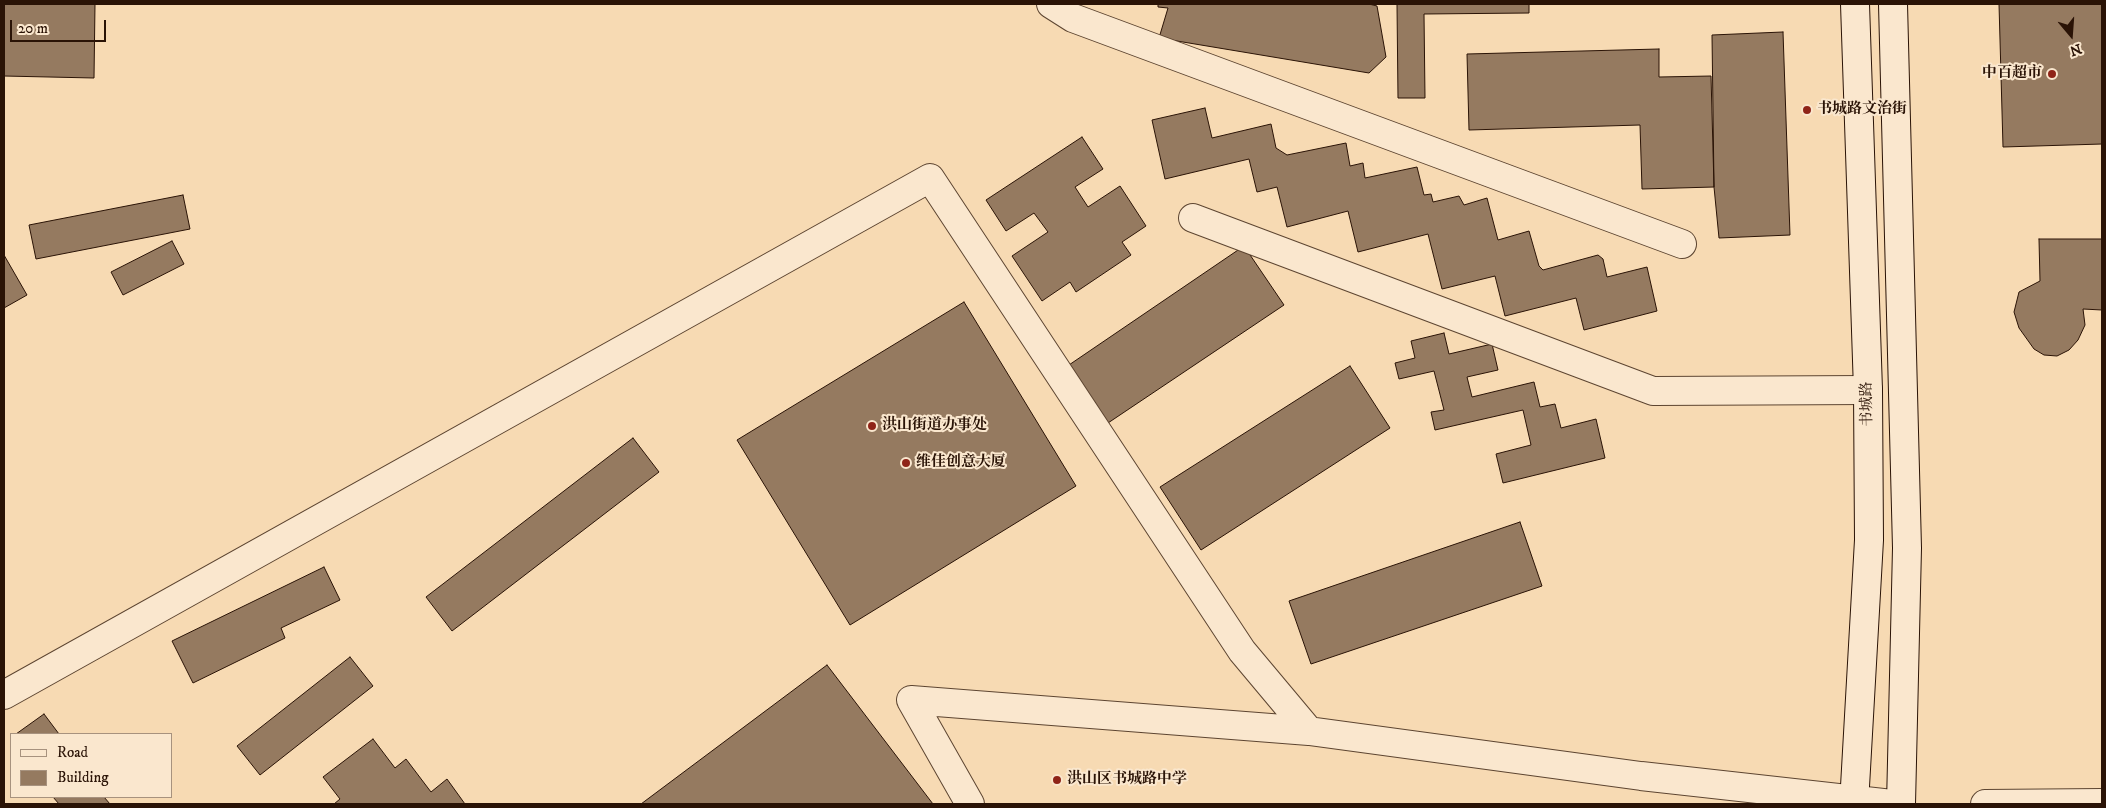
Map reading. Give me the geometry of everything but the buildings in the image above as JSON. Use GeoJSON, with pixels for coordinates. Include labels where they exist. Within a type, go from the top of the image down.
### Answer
{"type":"FeatureCollection","features":[{"type":"Feature","properties":{"kind":"street"},"geometry":{"type":"LineString","coordinates":[[1051,4],[1073,18],[1682,244]]}},
{"type":"Feature","properties":{"kind":"street","name":"书城路"},"geometry":{"type":"LineString","coordinates":[[1854,802],[1869,540],[1868,390],[1855,4]]}},
{"type":"Feature","properties":{"kind":"street"},"geometry":{"type":"LineString","coordinates":[[1893,4],[1907,548],[1901,804]]}},
{"type":"Feature","properties":{"kind":"street"},"geometry":{"type":"LineString","coordinates":[[4,695],[930,178],[1242,651],[1310,731]]}},
{"type":"Feature","properties":{"kind":"street"},"geometry":{"type":"LineString","coordinates":[[1193,218],[1652,392],[1868,390]]}},
{"type":"Feature","properties":{"kind":"street"},"geometry":{"type":"LineString","coordinates":[[970,804],[911,700],[1310,731],[1641,776],[1854,802],[1892,804]]}},
{"type":"Feature","properties":{"kind":"street"},"geometry":{"type":"LineString","coordinates":[[1985,804],[2102,803]]}},
{"type":"Feature","properties":{"kind":"place","name":"中百超市"},"geometry":{"type":"Point","coordinates":[2052,74]}},
{"type":"Feature","properties":{"kind":"place","name":"书城路文治街"},"geometry":{"type":"Point","coordinates":[1807,110]}},
{"type":"Feature","properties":{"kind":"place","name":"洪山街道办事处"},"geometry":{"type":"Point","coordinates":[872,426]}},
{"type":"Feature","properties":{"kind":"place","name":"维佳创意大厦"},"geometry":{"type":"Point","coordinates":[906,463]}},
{"type":"Feature","properties":{"kind":"place","name":"洪山区书城路中学"},"geometry":{"type":"Point","coordinates":[1057,780]}}]}
